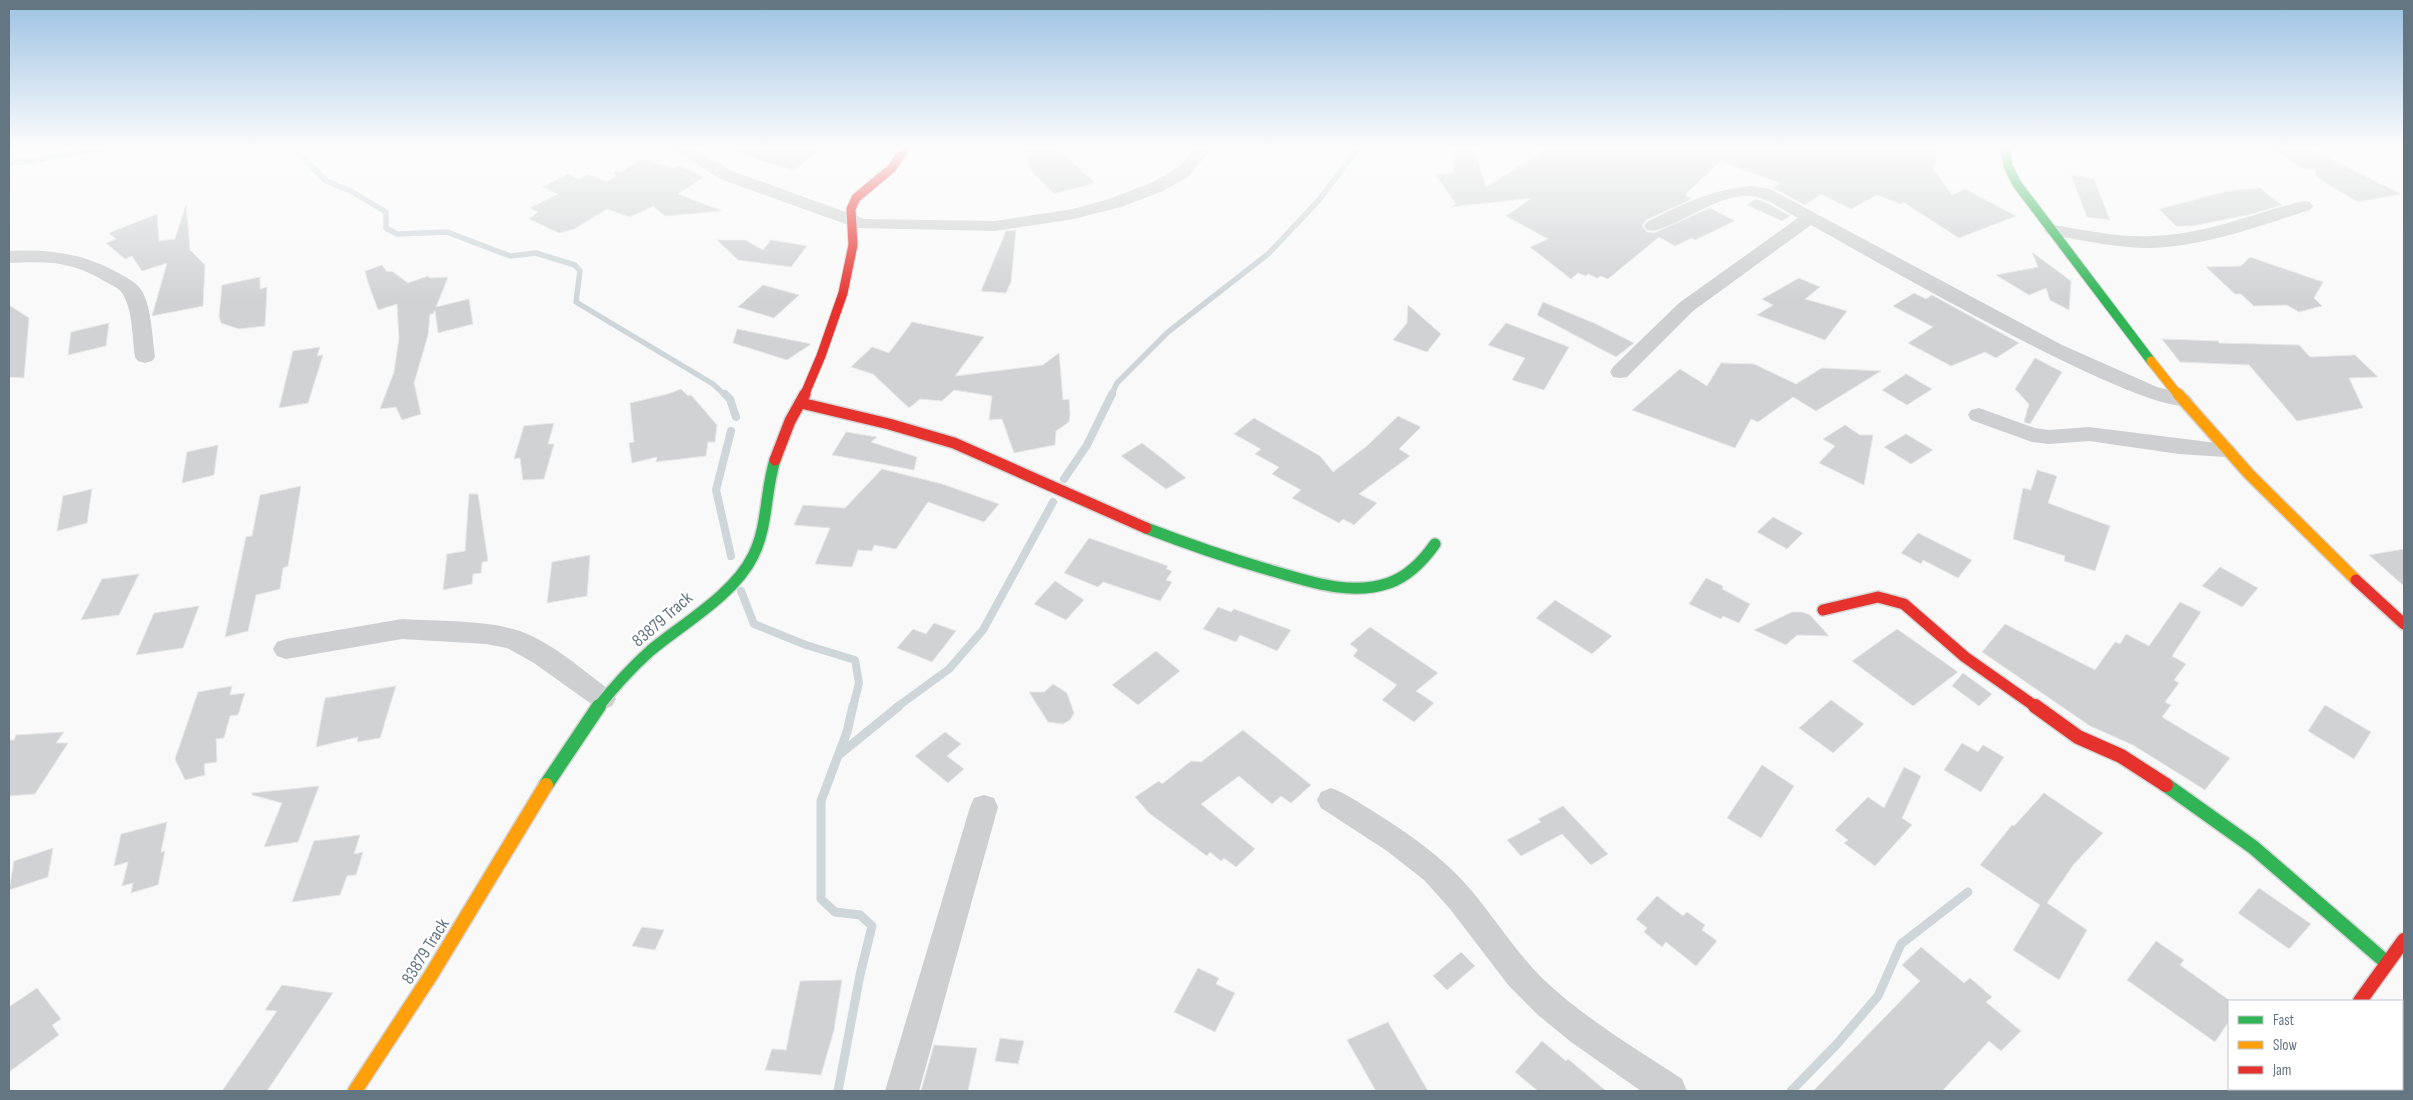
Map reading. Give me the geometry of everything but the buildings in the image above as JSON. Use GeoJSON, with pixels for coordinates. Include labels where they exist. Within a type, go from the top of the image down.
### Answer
{"type":"FeatureCollection","features":[{"type":"Feature","properties":{"kind":"street"},"geometry":{"type":"LineString","coordinates":[[791,198],[863,224],[995,226],[1074,214],[1126,198]]}},
{"type":"Feature","properties":{"kind":"street","name":"83879 Track"},"geometry":{"type":"LineString","coordinates":[[355,1091],[431,976],[551,776],[603,699],[652,651],[734,581],[751,560],[760,543],[766,487],[773,466],[790,421],[801,403],[821,356],[843,293],[853,245],[851,209],[856,198]]}},
{"type":"Feature","properties":{"kind":"street"},"geometry":{"type":"LineString","coordinates":[[1652,226],[1685,210],[1722,198]]}},
{"type":"Feature","properties":{"kind":"street"},"geometry":{"type":"LineString","coordinates":[[1773,198],[1808,219],[2055,350],[2150,392],[2182,400]]}},
{"type":"Feature","properties":{"kind":"street"},"geometry":{"type":"LineString","coordinates":[[2028,198],[2182,400],[2225,450],[2295,526],[2404,624]]}},
{"type":"Feature","properties":{"kind":"street"},"geometry":{"type":"LineString","coordinates":[[2053,230],[2125,241],[2151,242],[2205,236],[2304,206]]}},
{"type":"Feature","properties":{"kind":"street"},"geometry":{"type":"LineString","coordinates":[[1620,372],[1686,306],[1770,248],[1808,219]]}},
{"type":"Feature","properties":{"kind":"street"},"geometry":{"type":"LineString","coordinates":[[9,258],[44,255],[83,261],[120,282],[134,294],[145,357]]}},
{"type":"Feature","properties":{"kind":"street"},"geometry":{"type":"LineString","coordinates":[[801,403],[942,438],[977,452],[1103,510],[1230,559],[1304,580],[1352,589],[1381,585],[1403,577],[1418,567],[1435,544]]}},
{"type":"Feature","properties":{"kind":"street"},"geometry":{"type":"LineString","coordinates":[[1979,415],[2032,435],[2049,437],[2089,434],[2178,447],[2225,450]]}},
{"type":"Feature","properties":{"kind":"street"},"geometry":{"type":"LineString","coordinates":[[1823,610],[1878,597],[1904,604],[1965,657],[2078,737],[2121,756],[2207,811],[2307,890],[2387,963]]}},
{"type":"Feature","properties":{"kind":"street"},"geometry":{"type":"LineString","coordinates":[[286,649],[402,629],[486,634],[513,639],[543,656],[603,699]]}},
{"type":"Feature","properties":{"kind":"street"},"geometry":{"type":"LineString","coordinates":[[1331,800],[1390,837],[1434,871],[1460,899],[1532,989],[1576,1027],[1670,1091]]}},
{"type":"Feature","properties":{"kind":"street"},"geometry":{"type":"LineString","coordinates":[[902,1091],[984,807]]}},
{"type":"Feature","properties":{"kind":"street"},"geometry":{"type":"LineString","coordinates":[[2361,1000],[2404,940]]}},
{"type":"Feature","properties":{"kind":"waterway"},"geometry":{"type":"LineString","coordinates":[[363,198],[386,212],[386,228],[397,234],[447,232],[510,256],[536,253],[575,265],[580,271],[576,302],[713,384],[726,396]]}},
{"type":"Feature","properties":{"kind":"waterway"},"geometry":{"type":"LineString","coordinates":[[1111,396],[1117,383],[1168,332],[1268,254],[1320,198]]}},
{"type":"Feature","properties":{"kind":"waterway"},"geometry":{"type":"LineString","coordinates":[[725,394],[730,399],[736,417]]}},
{"type":"Feature","properties":{"kind":"waterway"},"geometry":{"type":"LineString","coordinates":[[1064,479],[1087,445],[1112,394]]}},
{"type":"Feature","properties":{"kind":"waterway"},"geometry":{"type":"LineString","coordinates":[[731,431],[716,490],[731,556]]}},
{"type":"Feature","properties":{"kind":"waterway"},"geometry":{"type":"LineString","coordinates":[[897,707],[949,669],[983,630],[1053,502]]}},
{"type":"Feature","properties":{"kind":"waterway"},"geometry":{"type":"LineString","coordinates":[[741,591],[754,624],[806,645],[855,660],[859,683],[853,707]]}},
{"type":"Feature","properties":{"kind":"waterway"},"geometry":{"type":"LineString","coordinates":[[838,1091],[860,975],[872,926],[860,915],[835,912],[821,899],[821,801],[847,732],[853,706]]}},
{"type":"Feature","properties":{"kind":"waterway"},"geometry":{"type":"LineString","coordinates":[[840,754],[899,706]]}},
{"type":"Feature","properties":{"kind":"waterway"},"geometry":{"type":"LineString","coordinates":[[1791,1091],[1837,1044],[1878,996],[1901,944],[1968,892]]}},
{"type":"Feature","properties":{"kind":"traffic: fast"},"geometry":{"type":"LineString","coordinates":[[2028,198],[2151,361]]}},
{"type":"Feature","properties":{"kind":"traffic: fast"},"geometry":{"type":"LineString","coordinates":[[546,785],[566,752],[611,691],[650,651],[729,587],[752,559],[761,536],[771,472],[775,460]]}},
{"type":"Feature","properties":{"kind":"traffic: fast"},"geometry":{"type":"LineString","coordinates":[[1146,528],[1254,565],[1314,583],[1344,588],[1374,587],[1397,580],[1415,567],[1435,544]]}},
{"type":"Feature","properties":{"kind":"traffic: fast"},"geometry":{"type":"LineString","coordinates":[[2166,785],[2253,847],[2334,915],[2387,963]]}},
{"type":"Feature","properties":{"kind":"traffic: slow"},"geometry":{"type":"LineString","coordinates":[[2151,361],[2223,447],[2301,528],[2356,580]]}},
{"type":"Feature","properties":{"kind":"traffic: slow"},"geometry":{"type":"LineString","coordinates":[[355,1091],[431,975],[546,785]]}},
{"type":"Feature","properties":{"kind":"traffic: jam"},"geometry":{"type":"LineString","coordinates":[[775,460],[790,421],[801,403],[821,356],[843,293],[853,245],[851,209],[856,198]]}},
{"type":"Feature","properties":{"kind":"traffic: jam"},"geometry":{"type":"LineString","coordinates":[[801,403],[889,424],[954,443],[1146,528]]}},
{"type":"Feature","properties":{"kind":"traffic: jam"},"geometry":{"type":"LineString","coordinates":[[2356,580],[2404,624]]}},
{"type":"Feature","properties":{"kind":"traffic: jam"},"geometry":{"type":"LineString","coordinates":[[1823,610],[1878,597],[1904,604],[1965,657],[2078,737],[2121,756],[2166,785]]}},
{"type":"Feature","properties":{"kind":"traffic: jam"},"geometry":{"type":"LineString","coordinates":[[2361,1000],[2404,940]]}}]}
